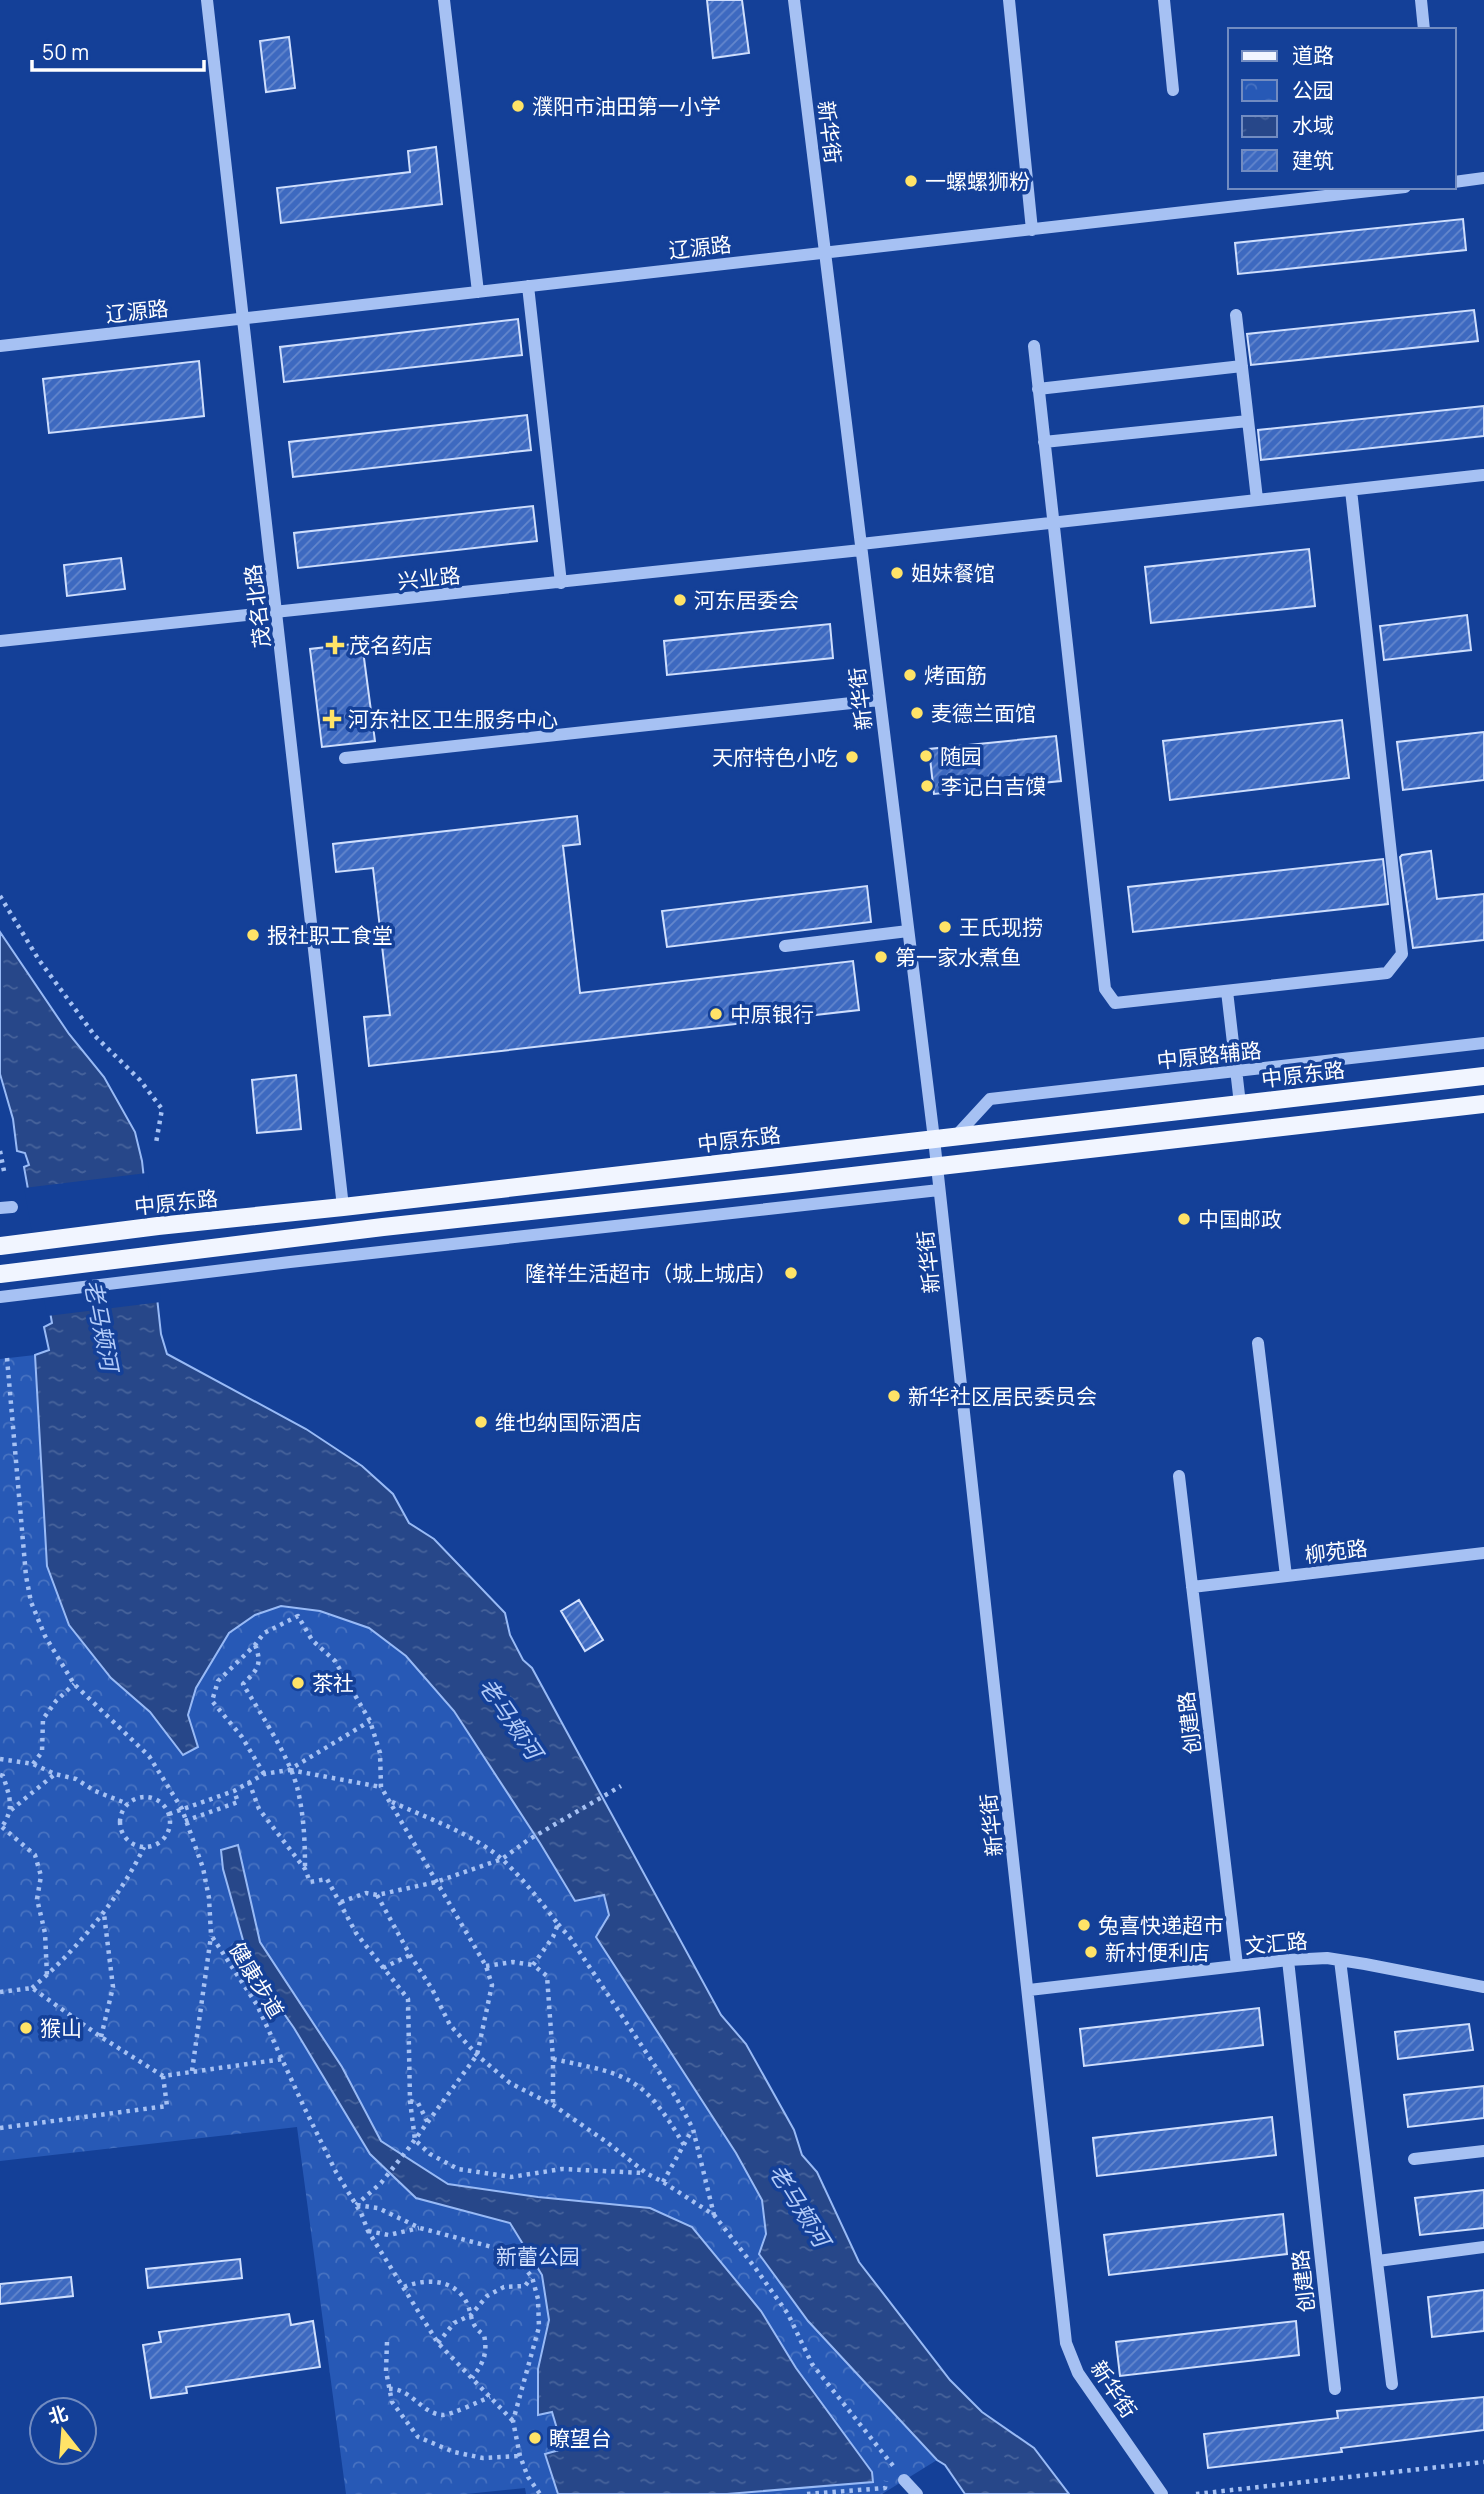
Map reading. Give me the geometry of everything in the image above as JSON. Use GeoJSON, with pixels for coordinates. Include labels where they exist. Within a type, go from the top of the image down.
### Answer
{"type":"FeatureCollection","features":[{"type":"Feature","properties":{"kind":"main road","name":"中原东路"},"geometry":{"type":"LineString","coordinates":[[0,1246],[1484,1076]]}},
{"type":"Feature","properties":{"kind":"main road"},"geometry":{"type":"LineString","coordinates":[[0,1274],[164,1253],[1484,1104]]}},
{"type":"Feature","properties":{"kind":"street","name":"茂名北路"},"geometry":{"type":"LineString","coordinates":[[207,0],[343,1207]]}},
{"type":"Feature","properties":{"kind":"street"},"geometry":{"type":"LineString","coordinates":[[444,0],[478,292]]}},
{"type":"Feature","properties":{"kind":"street","name":"新华街"},"geometry":{"type":"LineString","coordinates":[[794,0],[934,1139],[1066,2343],[1078,2373],[1162,2494]]}},
{"type":"Feature","properties":{"kind":"street"},"geometry":{"type":"LineString","coordinates":[[1009,0],[1032,229]]}},
{"type":"Feature","properties":{"kind":"street"},"geometry":{"type":"LineString","coordinates":[[1164,0],[1173,90]]}},
{"type":"Feature","properties":{"kind":"street"},"geometry":{"type":"LineString","coordinates":[[1420,0],[1424,28]]}},
{"type":"Feature","properties":{"kind":"street"},"geometry":{"type":"LineString","coordinates":[[1456,182],[1484,178]]}},
{"type":"Feature","properties":{"kind":"street","name":"辽源路"},"geometry":{"type":"LineString","coordinates":[[0,346],[1387,189]]}},
{"type":"Feature","properties":{"kind":"street"},"geometry":{"type":"LineString","coordinates":[[528,286],[561,583]]}},
{"type":"Feature","properties":{"kind":"street"},"geometry":{"type":"LineString","coordinates":[[1236,314],[1256,499]]}},
{"type":"Feature","properties":{"kind":"street"},"geometry":{"type":"LineString","coordinates":[[1034,346],[1105,989],[1115,1003],[1387,973],[1402,954],[1351,490]]}},
{"type":"Feature","properties":{"kind":"street"},"geometry":{"type":"LineString","coordinates":[[1038,389],[1242,366]]}},
{"type":"Feature","properties":{"kind":"street"},"geometry":{"type":"LineString","coordinates":[[1044,442],[1248,421]]}},
{"type":"Feature","properties":{"kind":"street","name":"兴业路"},"geometry":{"type":"LineString","coordinates":[[0,641],[561,583],[1256,499],[1483,475]]}},
{"type":"Feature","properties":{"kind":"street"},"geometry":{"type":"LineString","coordinates":[[345,758],[879,700]]}},
{"type":"Feature","properties":{"kind":"street"},"geometry":{"type":"LineString","coordinates":[[785,946],[908,931]]}},
{"type":"Feature","properties":{"kind":"street"},"geometry":{"type":"LineString","coordinates":[[1227,990],[1240,1104]]}},
{"type":"Feature","properties":{"kind":"street","name":"中原路辅路"},"geometry":{"type":"LineString","coordinates":[[955,1137],[989,1099],[1484,1043]]}},
{"type":"Feature","properties":{"kind":"street"},"geometry":{"type":"LineString","coordinates":[[0,1297],[317,1258],[939,1190]]}},
{"type":"Feature","properties":{"kind":"street"},"geometry":{"type":"LineString","coordinates":[[1258,1343],[1286,1576]]}},
{"type":"Feature","properties":{"kind":"street","name":"创建路"},"geometry":{"type":"LineString","coordinates":[[1179,1476],[1237,1965]]}},
{"type":"Feature","properties":{"kind":"street","name":"柳苑路"},"geometry":{"type":"LineString","coordinates":[[1192,1587],[1484,1553]]}},
{"type":"Feature","properties":{"kind":"street","name":"文汇路"},"geometry":{"type":"LineString","coordinates":[[1029,1990],[1288,1960],[1340,1960],[1484,1987]]}},
{"type":"Feature","properties":{"kind":"street","name":"创建路"},"geometry":{"type":"LineString","coordinates":[[1288,1960],[1335,2389]]}},
{"type":"Feature","properties":{"kind":"street"},"geometry":{"type":"LineString","coordinates":[[1340,1960],[1392,2384]]}},
{"type":"Feature","properties":{"kind":"street"},"geometry":{"type":"LineString","coordinates":[[1414,2160],[1484,2151]]}},
{"type":"Feature","properties":{"kind":"street"},"geometry":{"type":"LineString","coordinates":[[1378,2260],[1484,2247]]}},
{"type":"Feature","properties":{"kind":"street"},"geometry":{"type":"LineString","coordinates":[[898,2476],[918,2494]]}},
{"type":"Feature","properties":{"kind":"path"},"geometry":{"type":"LineString","coordinates":[[0,896],[39,960],[95,1036],[140,1080],[162,1109],[156,1143]]}},
{"type":"Feature","properties":{"kind":"path"},"geometry":{"type":"LineString","coordinates":[[0,1151],[4,1171]]}},
{"type":"Feature","properties":{"kind":"path","name":"健康步道"},"geometry":{"type":"LineString","coordinates":[[7,1358],[22,1549],[28,1589],[45,1636],[74,1684],[149,1756],[182,1809],[203,1868],[209,1898],[211,1935],[257,2004],[336,2172],[368,2231],[438,2343],[513,2421]]}},
{"type":"Feature","properties":{"kind":"path"},"geometry":{"type":"LineString","coordinates":[[264,1774],[242,1737],[212,1701],[218,1681],[264,1633],[298,1616],[312,1640],[335,1661],[370,1721],[380,1753],[381,1787],[486,1966],[492,1985],[477,2055],[381,2183],[356,2205]]}},
{"type":"Feature","properties":{"kind":"path"},"geometry":{"type":"LineString","coordinates":[[255,1645],[260,1657],[256,1671],[243,1684],[276,1740],[298,1789],[305,1831],[304,1869]]}},
{"type":"Feature","properties":{"kind":"path"},"geometry":{"type":"LineString","coordinates":[[33,1764],[42,1752],[43,1719],[56,1701],[74,1684]]}},
{"type":"Feature","properties":{"kind":"path"},"geometry":{"type":"LineString","coordinates":[[289,1770],[370,1721]]}},
{"type":"Feature","properties":{"kind":"path"},"geometry":{"type":"LineString","coordinates":[[0,1759],[33,1764],[55,1774],[76,1779],[95,1791],[128,1804]]}},
{"type":"Feature","properties":{"kind":"path"},"geometry":{"type":"LineString","coordinates":[[169,1814],[234,1791],[264,1774],[289,1770],[381,1787]]}},
{"type":"Feature","properties":{"kind":"path"},"geometry":{"type":"LineString","coordinates":[[10,1810],[55,1774]]}},
{"type":"Feature","properties":{"kind":"path"},"geometry":{"type":"LineString","coordinates":[[0,1775],[3,1776],[9,1795],[10,1810],[10,1815],[1,1828],[34,1855],[41,1876],[37,1899],[45,1933],[47,1975]]}},
{"type":"Feature","properties":{"kind":"path"},"geometry":{"type":"LineString","coordinates":[[249,1782],[259,1809],[304,1869],[310,1882],[327,1880],[356,1933],[408,2000],[410,2101],[415,2140],[430,2154],[458,2169],[511,2177],[562,2169],[646,2173]]}},
{"type":"Feature","properties":{"kind":"path"},"geometry":{"type":"LineString","coordinates":[[341,1902],[366,1893],[377,1895],[436,1882],[502,1859],[528,1840],[621,1786]]}},
{"type":"Feature","properties":{"kind":"path"},"geometry":{"type":"LineString","coordinates":[[185,1821],[238,1802],[234,1791]]}},
{"type":"Feature","properties":{"kind":"path"},"geometry":{"type":"LineString","coordinates":[[143,1797],[151,1798],[165,1806],[169,1814],[166,1837],[160,1843],[144,1847],[128,1842],[120,1827],[120,1818],[128,1804],[143,1797]]}},
{"type":"Feature","properties":{"kind":"path"},"geometry":{"type":"LineString","coordinates":[[391,1802],[471,1840],[502,1859],[571,1939],[677,2099],[693,2129],[714,2215]]}},
{"type":"Feature","properties":{"kind":"path"},"geometry":{"type":"LineString","coordinates":[[0,1992],[32,1988],[85,1937],[104,1912],[144,1847]]}},
{"type":"Feature","properties":{"kind":"path"},"geometry":{"type":"LineString","coordinates":[[377,1895],[450,2025],[477,2055],[510,2083],[553,2105],[646,2173],[714,2215],[788,2315],[812,2364],[898,2476],[886,2480],[885,2488],[807,2494]]}},
{"type":"Feature","properties":{"kind":"path"},"geometry":{"type":"LineString","coordinates":[[101,2037],[113,1987],[104,1912]]}},
{"type":"Feature","properties":{"kind":"path"},"geometry":{"type":"LineString","coordinates":[[533,1965],[553,1937],[558,1924]]}},
{"type":"Feature","properties":{"kind":"path"},"geometry":{"type":"LineString","coordinates":[[192,2071],[211,1935]]}},
{"type":"Feature","properties":{"kind":"path"},"geometry":{"type":"LineString","coordinates":[[383,1968],[410,1955]]}},
{"type":"Feature","properties":{"kind":"path"},"geometry":{"type":"LineString","coordinates":[[486,1966],[513,1962],[533,1965],[547,1976],[553,2059],[553,2105]]}},
{"type":"Feature","properties":{"kind":"path"},"geometry":{"type":"LineString","coordinates":[[32,1988],[101,2037],[163,2076],[283,2059]]}},
{"type":"Feature","properties":{"kind":"path"},"geometry":{"type":"LineString","coordinates":[[553,2059],[612,2072],[637,2083],[665,2112],[684,2145]]}},
{"type":"Feature","properties":{"kind":"path"},"geometry":{"type":"LineString","coordinates":[[0,2127],[167,2106],[163,2076]]}},
{"type":"Feature","properties":{"kind":"path"},"geometry":{"type":"LineString","coordinates":[[410,2101],[418,2103],[428,2123]]}},
{"type":"Feature","properties":{"kind":"path"},"geometry":{"type":"LineString","coordinates":[[663,2182],[693,2129]]}},
{"type":"Feature","properties":{"kind":"path"},"geometry":{"type":"LineString","coordinates":[[356,2205],[378,2208],[420,2228],[492,2247],[517,2259],[532,2277],[538,2299],[539,2327],[513,2421],[520,2456],[528,2477],[540,2494]]}},
{"type":"Feature","properties":{"kind":"path"},"geometry":{"type":"LineString","coordinates":[[368,2231],[388,2235],[420,2228]]}},
{"type":"Feature","properties":{"kind":"path"},"geometry":{"type":"LineString","coordinates":[[438,2343],[454,2323],[471,2315],[487,2296],[504,2287],[525,2286],[532,2277]]}},
{"type":"Feature","properties":{"kind":"path"},"geometry":{"type":"LineString","coordinates":[[404,2287],[434,2281],[449,2286],[464,2297],[474,2328],[484,2335],[487,2350],[480,2368],[472,2378]]}},
{"type":"Feature","properties":{"kind":"path"},"geometry":{"type":"LineString","coordinates":[[387,2342],[386,2371],[392,2402],[418,2437],[454,2452],[483,2458],[520,2456]]}},
{"type":"Feature","properties":{"kind":"path"},"geometry":{"type":"LineString","coordinates":[[389,2389],[399,2388],[412,2395],[432,2413],[446,2415],[490,2397]]}},
{"type":"Feature","properties":{"kind":"path"},"geometry":{"type":"LineString","coordinates":[[1196,2494],[1484,2462]]}},
{"type":"Feature","properties":{"kind":"green space","name":"新蕾公园"},"geometry":{"type":"Polygon","coordinates":[[[35,1355],[43,1510],[69,1625],[111,1678],[150,1712],[183,1755],[198,1747],[188,1715],[196,1688],[229,1633],[255,1615],[281,1606],[320,1611],[369,1628],[406,1656],[454,1711],[575,1901],[604,1894],[609,1915],[762,2200],[766,2234],[759,2255],[808,2321],[937,2460],[882,2494],[526,2494],[525,2488],[466,2494],[346,2494],[297,2127],[0,2161],[0,1359],[35,1355]]]}},
{"type":"Feature","properties":{"kind":"water","name":"老马颊河"},"geometry":{"type":"Polygon","coordinates":[[[0,932],[69,1034],[104,1077],[135,1132],[142,1161],[161,1334],[167,1354],[306,1429],[362,1466],[393,1494],[409,1523],[434,1539],[505,1613],[510,1635],[523,1660],[532,1668],[721,2015],[746,2044],[794,2130],[802,2155],[817,2172],[859,2262],[950,2380],[982,2412],[1034,2448],[1069,2494],[965,2494],[945,2465],[937,2460],[808,2321],[759,2254],[766,2234],[762,2200],[736,2153],[596,1937],[609,1915],[604,1895],[575,1901],[454,1711],[406,1656],[369,1628],[320,1611],[281,1606],[255,1615],[229,1633],[196,1688],[188,1715],[198,1747],[183,1755],[150,1712],[111,1678],[69,1625],[47,1566],[35,1355],[49,1350],[44,1327],[52,1323],[24,1167],[29,1165],[25,1153],[17,1151],[13,1119],[0,1074],[0,932]]]}},
{"type":"Feature","properties":{"kind":"water"},"geometry":{"type":"Polygon","coordinates":[[[238,1845],[260,1942],[342,2067],[381,2141],[448,2184],[538,2197],[650,2208],[692,2227],[761,2311],[796,2368],[872,2472],[873,2482],[727,2494],[558,2494],[545,2454],[563,2449],[552,2412],[538,2415],[538,2369],[549,2320],[542,2275],[510,2223],[416,2198],[370,2154],[294,2028],[250,1965],[223,1869],[221,1850],[238,1845]]]}},
{"type":"Feature","properties":{"kind":"pier"},"geometry":{"type":"Polygon","coordinates":[[[147,1173],[161,1302],[47,1316],[24,1188],[147,1173]]]}},
{"type":"Feature","properties":{"kind":"building"},"geometry":{"type":"Polygon","coordinates":[[[707,0],[742,0],[749,53],[713,58],[707,0]]]}},
{"type":"Feature","properties":{"kind":"building"},"geometry":{"type":"Polygon","coordinates":[[[289,37],[295,88],[266,92],[260,41],[289,37]]]}},
{"type":"Feature","properties":{"kind":"building"},"geometry":{"type":"Polygon","coordinates":[[[436,147],[442,204],[281,223],[277,188],[410,172],[408,151],[436,147]]]}},
{"type":"Feature","properties":{"kind":"building"},"geometry":{"type":"Polygon","coordinates":[[[1463,219],[1466,250],[1238,274],[1235,243],[1463,219]]]}},
{"type":"Feature","properties":{"kind":"building"},"geometry":{"type":"Polygon","coordinates":[[[1474,310],[1478,341],[1251,365],[1247,334],[1474,310]]]}},
{"type":"Feature","properties":{"kind":"building"},"geometry":{"type":"Polygon","coordinates":[[[518,319],[522,355],[284,382],[280,347],[518,319]]]}},
{"type":"Feature","properties":{"kind":"building"},"geometry":{"type":"Polygon","coordinates":[[[199,361],[204,416],[49,433],[43,379],[199,361]]]}},
{"type":"Feature","properties":{"kind":"building"},"geometry":{"type":"Polygon","coordinates":[[[1484,406],[1484,436],[1261,460],[1258,430],[1484,406]]]}},
{"type":"Feature","properties":{"kind":"building"},"geometry":{"type":"Polygon","coordinates":[[[527,415],[531,450],[293,477],[289,442],[527,415]]]}},
{"type":"Feature","properties":{"kind":"building"},"geometry":{"type":"Polygon","coordinates":[[[533,506],[537,541],[298,568],[294,533],[533,506]]]}},
{"type":"Feature","properties":{"kind":"building"},"geometry":{"type":"Polygon","coordinates":[[[1309,549],[1315,606],[1151,623],[1145,567],[1309,549]]]}},
{"type":"Feature","properties":{"kind":"building"},"geometry":{"type":"Polygon","coordinates":[[[121,558],[125,589],[67,596],[64,565],[121,558]]]}},
{"type":"Feature","properties":{"kind":"building"},"geometry":{"type":"Polygon","coordinates":[[[1467,615],[1471,650],[1384,660],[1380,626],[1467,615]]]}},
{"type":"Feature","properties":{"kind":"building"},"geometry":{"type":"Polygon","coordinates":[[[830,624],[833,658],[667,675],[664,641],[830,624]]]}},
{"type":"Feature","properties":{"kind":"building"},"geometry":{"type":"Polygon","coordinates":[[[362,643],[375,741],[322,747],[310,649],[362,643]]]}},
{"type":"Feature","properties":{"kind":"building"},"geometry":{"type":"Polygon","coordinates":[[[1342,720],[1349,778],[1170,800],[1163,741],[1342,720]]]}},
{"type":"Feature","properties":{"kind":"building"},"geometry":{"type":"Polygon","coordinates":[[[1484,732],[1484,780],[1403,790],[1397,742],[1484,732]]]}},
{"type":"Feature","properties":{"kind":"building"},"geometry":{"type":"Polygon","coordinates":[[[1056,736],[1061,781],[934,794],[929,749],[1056,736]]]}},
{"type":"Feature","properties":{"kind":"building"},"geometry":{"type":"Polygon","coordinates":[[[577,816],[580,844],[563,846],[580,993],[853,961],[859,1010],[369,1066],[364,1017],[390,1015],[373,868],[336,872],[333,844],[577,816]]]}},
{"type":"Feature","properties":{"kind":"building"},"geometry":{"type":"Polygon","coordinates":[[[1431,851],[1437,899],[1484,894],[1484,940],[1413,948],[1400,857],[1431,851]]]}},
{"type":"Feature","properties":{"kind":"building"},"geometry":{"type":"Polygon","coordinates":[[[1383,859],[1388,904],[1133,932],[1128,887],[1383,859]]]}},
{"type":"Feature","properties":{"kind":"building"},"geometry":{"type":"Polygon","coordinates":[[[867,886],[871,922],[667,947],[662,911],[867,886]]]}},
{"type":"Feature","properties":{"kind":"building"},"geometry":{"type":"Polygon","coordinates":[[[296,1075],[301,1129],[257,1133],[252,1080],[296,1075]]]}},
{"type":"Feature","properties":{"kind":"building"},"geometry":{"type":"Polygon","coordinates":[[[579,1600],[603,1640],[585,1651],[561,1611],[579,1600]]]}},
{"type":"Feature","properties":{"kind":"building"},"geometry":{"type":"Polygon","coordinates":[[[1259,2008],[1263,2045],[1084,2066],[1080,2029],[1259,2008]]]}},
{"type":"Feature","properties":{"kind":"building"},"geometry":{"type":"Polygon","coordinates":[[[1469,2024],[1473,2050],[1398,2059],[1395,2032],[1469,2024]]]}},
{"type":"Feature","properties":{"kind":"building"},"geometry":{"type":"Polygon","coordinates":[[[1484,2086],[1484,2118],[1408,2127],[1404,2095],[1484,2086]]]}},
{"type":"Feature","properties":{"kind":"building"},"geometry":{"type":"Polygon","coordinates":[[[1272,2117],[1276,2155],[1097,2176],[1093,2138],[1272,2117]]]}},
{"type":"Feature","properties":{"kind":"building"},"geometry":{"type":"Polygon","coordinates":[[[1484,2190],[1484,2228],[1420,2235],[1415,2198],[1484,2190]]]}},
{"type":"Feature","properties":{"kind":"building"},"geometry":{"type":"Polygon","coordinates":[[[1283,2214],[1287,2254],[1109,2275],[1104,2235],[1283,2214]]]}},
{"type":"Feature","properties":{"kind":"building"},"geometry":{"type":"Polygon","coordinates":[[[240,2259],[242,2278],[148,2288],[146,2269],[240,2259]]]}},
{"type":"Feature","properties":{"kind":"building"},"geometry":{"type":"Polygon","coordinates":[[[71,2277],[73,2296],[0,2304],[0,2284],[71,2277]]]}},
{"type":"Feature","properties":{"kind":"building"},"geometry":{"type":"Polygon","coordinates":[[[1484,2290],[1484,2331],[1432,2337],[1428,2297],[1484,2290]]]}},
{"type":"Feature","properties":{"kind":"building"},"geometry":{"type":"Polygon","coordinates":[[[289,2314],[291,2325],[313,2321],[320,2367],[186,2387],[187,2393],[151,2398],[143,2345],[161,2342],[159,2332],[289,2314]]]}},
{"type":"Feature","properties":{"kind":"building"},"geometry":{"type":"Polygon","coordinates":[[[1296,2321],[1299,2355],[1120,2376],[1116,2342],[1296,2321]]]}},
{"type":"Feature","properties":{"kind":"building"},"geometry":{"type":"Polygon","coordinates":[[[1484,2397],[1484,2430],[1341,2448],[1342,2452],[1208,2468],[1204,2434],[1338,2418],[1337,2411],[1484,2397]]]}},
{"type":"Feature","properties":{"kind":"place","name":"濮阳市油田第一小学"},"geometry":{"type":"Point","coordinates":[518,106]}},
{"type":"Feature","properties":{"kind":"place","name":"一螺螺狮粉"},"geometry":{"type":"Point","coordinates":[911,181]}},
{"type":"Feature","properties":{"kind":"place","name":"姐妹餐馆"},"geometry":{"type":"Point","coordinates":[897,573]}},
{"type":"Feature","properties":{"kind":"place","name":"河东居委会"},"geometry":{"type":"Point","coordinates":[680,600]}},
{"type":"Feature","properties":{"kind":"place","name":"茂名药店"},"geometry":{"type":"Point","coordinates":[335,645]}},
{"type":"Feature","properties":{"kind":"place","name":"烤面筋"},"geometry":{"type":"Point","coordinates":[910,675]}},
{"type":"Feature","properties":{"kind":"place","name":"麦德兰面馆"},"geometry":{"type":"Point","coordinates":[917,713]}},
{"type":"Feature","properties":{"kind":"place","name":"河东社区卫生服务中心"},"geometry":{"type":"Point","coordinates":[332,719]}},
{"type":"Feature","properties":{"kind":"place","name":"随园"},"geometry":{"type":"Point","coordinates":[926,756]}},
{"type":"Feature","properties":{"kind":"place","name":"天府特色小吃"},"geometry":{"type":"Point","coordinates":[852,757]}},
{"type":"Feature","properties":{"kind":"place","name":"李记白吉馍"},"geometry":{"type":"Point","coordinates":[927,786]}},
{"type":"Feature","properties":{"kind":"place","name":"王氏现捞"},"geometry":{"type":"Point","coordinates":[945,927]}},
{"type":"Feature","properties":{"kind":"place","name":"报社职工食堂"},"geometry":{"type":"Point","coordinates":[253,935]}},
{"type":"Feature","properties":{"kind":"place","name":"第一家水煮鱼"},"geometry":{"type":"Point","coordinates":[881,957]}},
{"type":"Feature","properties":{"kind":"place","name":"中原银行"},"geometry":{"type":"Point","coordinates":[716,1014]}},
{"type":"Feature","properties":{"kind":"place","name":"中国邮政"},"geometry":{"type":"Point","coordinates":[1184,1219]}},
{"type":"Feature","properties":{"kind":"place","name":"隆祥生活超市（城上城店）"},"geometry":{"type":"Point","coordinates":[791,1273]}},
{"type":"Feature","properties":{"kind":"place","name":"新华社区居民委员会"},"geometry":{"type":"Point","coordinates":[894,1396]}},
{"type":"Feature","properties":{"kind":"place","name":"维也纳国际酒店"},"geometry":{"type":"Point","coordinates":[481,1422]}},
{"type":"Feature","properties":{"kind":"place","name":"茶社"},"geometry":{"type":"Point","coordinates":[298,1683]}},
{"type":"Feature","properties":{"kind":"place","name":"兔喜快递超市"},"geometry":{"type":"Point","coordinates":[1084,1925]}},
{"type":"Feature","properties":{"kind":"place","name":"新村便利店"},"geometry":{"type":"Point","coordinates":[1091,1952]}},
{"type":"Feature","properties":{"kind":"place","name":"猴山"},"geometry":{"type":"Point","coordinates":[26,2028]}},
{"type":"Feature","properties":{"kind":"place","name":"瞭望台"},"geometry":{"type":"Point","coordinates":[535,2438]}}]}
